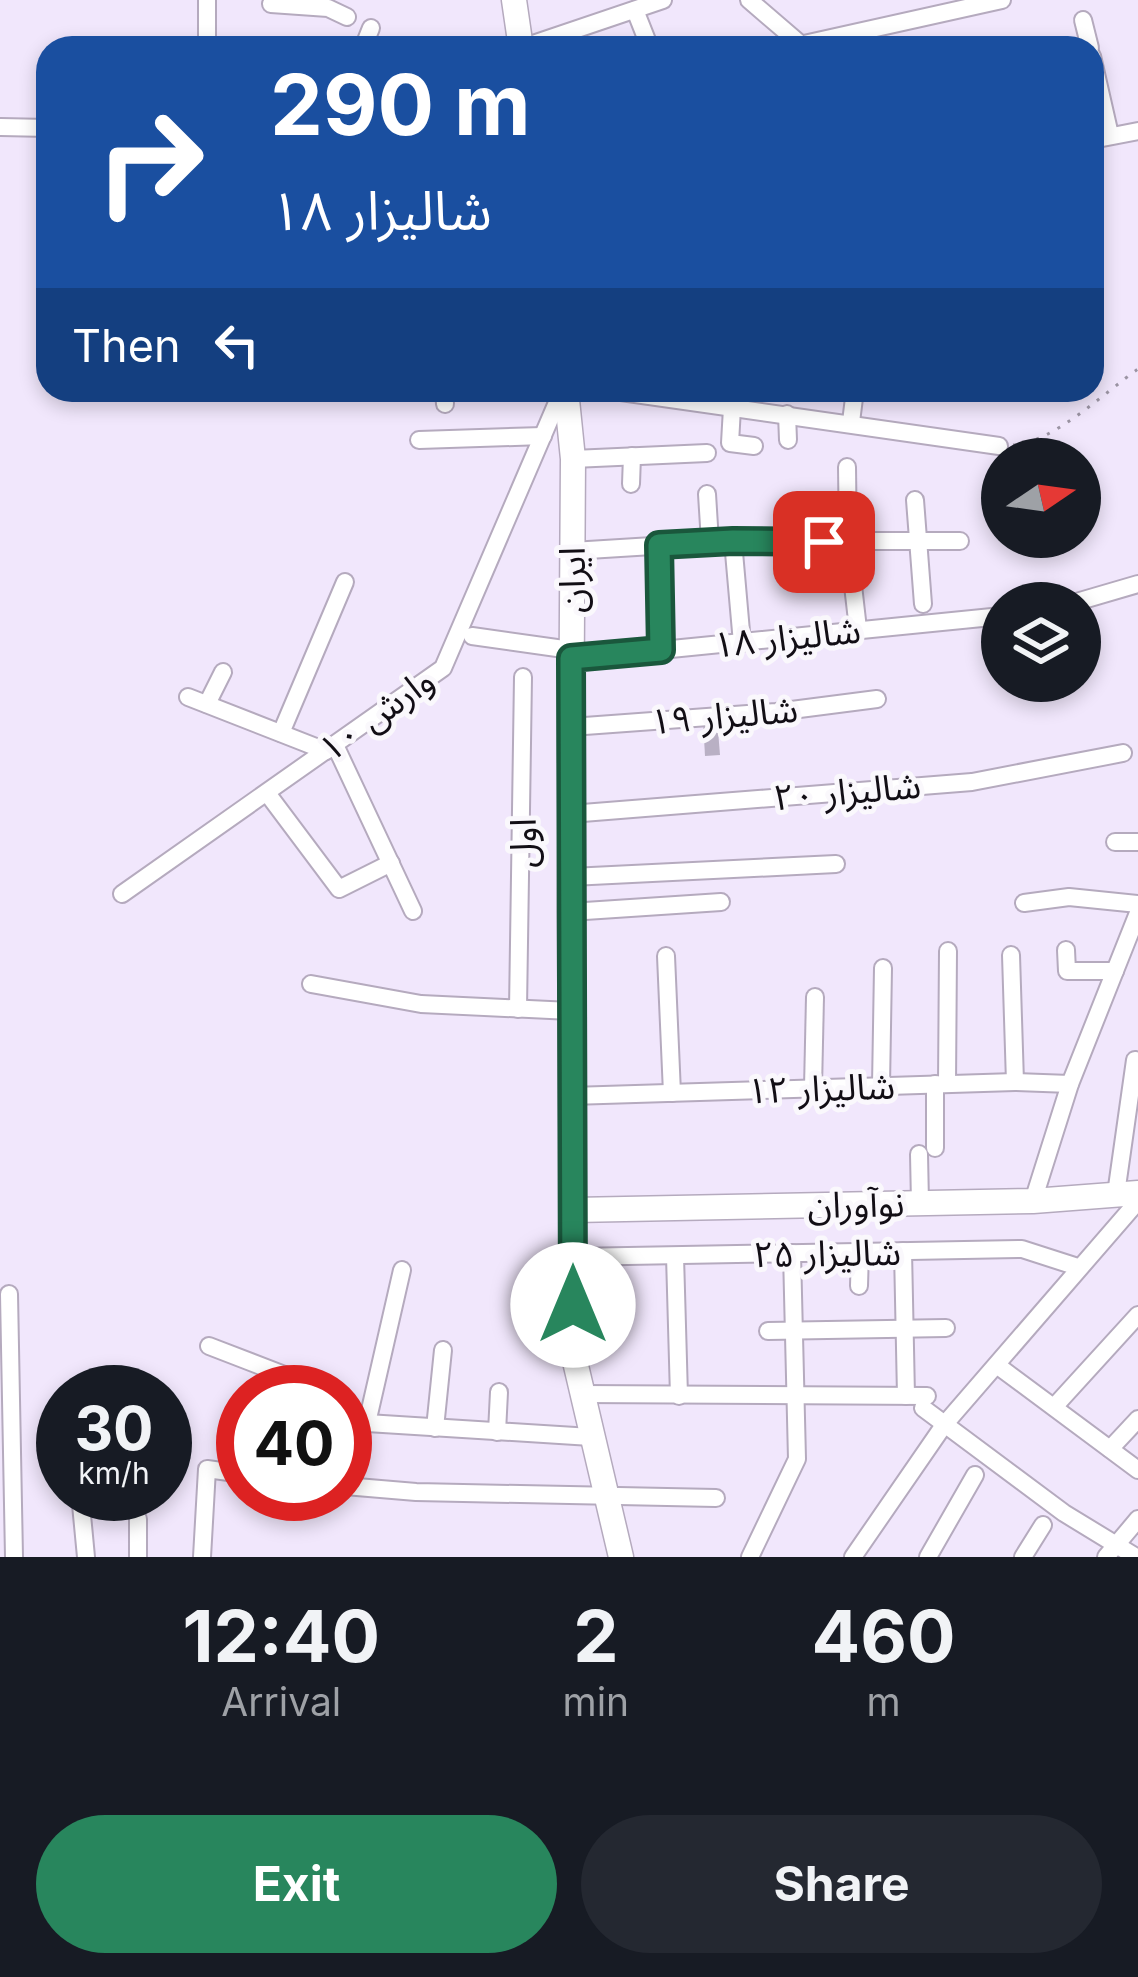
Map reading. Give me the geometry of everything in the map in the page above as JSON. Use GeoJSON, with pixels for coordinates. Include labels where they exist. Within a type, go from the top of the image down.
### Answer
{"type":"FeatureCollection","features":[{"type":"Feature","properties":{"kind":"street"},"geometry":{"type":"LineString","coordinates":[[207,0],[207,36]]}},
{"type":"Feature","properties":{"kind":"street"},"geometry":{"type":"LineString","coordinates":[[514,0],[519,36]]}},
{"type":"Feature","properties":{"kind":"street"},"geometry":{"type":"LineString","coordinates":[[557,36],[664,0]]}},
{"type":"Feature","properties":{"kind":"street"},"geometry":{"type":"LineString","coordinates":[[749,0],[793,36]]}},
{"type":"Feature","properties":{"kind":"street"},"geometry":{"type":"LineString","coordinates":[[848,36],[1002,0]]}},
{"type":"Feature","properties":{"kind":"street"},"geometry":{"type":"LineString","coordinates":[[271,4],[300,3],[347,17]]}},
{"type":"Feature","properties":{"kind":"street"},"geometry":{"type":"LineString","coordinates":[[634,10],[645,36]]}},
{"type":"Feature","properties":{"kind":"street"},"geometry":{"type":"LineString","coordinates":[[1083,20],[1085,36]]}},
{"type":"Feature","properties":{"kind":"street"},"geometry":{"type":"LineString","coordinates":[[368,36],[371,28]]}},
{"type":"Feature","properties":{"kind":"street"},"geometry":{"type":"LineString","coordinates":[[2,127],[36,128]]}},
{"type":"Feature","properties":{"kind":"street"},"geometry":{"type":"LineString","coordinates":[[1104,137],[1138,130]]}},
{"type":"Feature","properties":{"kind":"street","name":"وارش ۱۰"},"geometry":{"type":"LineString","coordinates":[[122,894],[442,668],[559,402]]}},
{"type":"Feature","properties":{"kind":"street","name":"ایران"},"geometry":{"type":"LineString","coordinates":[[566,402],[573,459],[573,1352],[621,1557]]}},
{"type":"Feature","properties":{"kind":"street"},"geometry":{"type":"LineString","coordinates":[[690,402],[981,443]]}},
{"type":"Feature","properties":{"kind":"street"},"geometry":{"type":"LineString","coordinates":[[851,422],[854,402]]}},
{"type":"Feature","properties":{"kind":"street"},"geometry":{"type":"LineString","coordinates":[[732,408],[730,443],[754,446]]}},
{"type":"Feature","properties":{"kind":"street"},"geometry":{"type":"LineString","coordinates":[[787,414],[788,440]]}},
{"type":"Feature","properties":{"kind":"street"},"geometry":{"type":"LineString","coordinates":[[419,440],[543,436]]}},
{"type":"Feature","properties":{"kind":"street"},"geometry":{"type":"LineString","coordinates":[[573,459],[707,453]]}},
{"type":"Feature","properties":{"kind":"street"},"geometry":{"type":"LineString","coordinates":[[631,484],[632,456]]}},
{"type":"Feature","properties":{"kind":"street"},"geometry":{"type":"LineString","coordinates":[[847,467],[848,542],[858,629]]}},
{"type":"Feature","properties":{"kind":"street"},"geometry":{"type":"LineString","coordinates":[[707,494],[710,542]]}},
{"type":"Feature","properties":{"kind":"street"},"geometry":{"type":"LineString","coordinates":[[915,500],[922,604]]}},
{"type":"Feature","properties":{"kind":"street"},"geometry":{"type":"LineString","coordinates":[[572,551],[733,541],[959,542]]}},
{"type":"Feature","properties":{"kind":"street"},"geometry":{"type":"LineString","coordinates":[[733,541],[742,643]]}},
{"type":"Feature","properties":{"kind":"street"},"geometry":{"type":"LineString","coordinates":[[659,545],[661,650]]}},
{"type":"Feature","properties":{"kind":"street"},"geometry":{"type":"LineString","coordinates":[[280,733],[345,582]]}},
{"type":"Feature","properties":{"kind":"street"},"geometry":{"type":"LineString","coordinates":[[1101,595],[1138,584]]}},
{"type":"Feature","properties":{"kind":"street","name":"شالیزار ۱۸"},"geometry":{"type":"LineString","coordinates":[[472,636],[571,654],[742,643],[981,618]]}},
{"type":"Feature","properties":{"kind":"street"},"geometry":{"type":"LineString","coordinates":[[207,704],[223,672]]}},
{"type":"Feature","properties":{"kind":"street","name":"اول"},"geometry":{"type":"LineString","coordinates":[[518,1009],[523,676]]}},
{"type":"Feature","properties":{"kind":"street"},"geometry":{"type":"LineString","coordinates":[[188,697],[330,748],[413,911]]}},
{"type":"Feature","properties":{"kind":"street","name":"شالیزار ۱۹"},"geometry":{"type":"LineString","coordinates":[[571,727],[776,712],[877,699]]}},
{"type":"Feature","properties":{"kind":"street","name":"شالیزار ۲۰"},"geometry":{"type":"LineString","coordinates":[[570,814],[972,782],[1123,753]]}},
{"type":"Feature","properties":{"kind":"street"},"geometry":{"type":"LineString","coordinates":[[267,793],[339,889],[391,863]]}},
{"type":"Feature","properties":{"kind":"street"},"geometry":{"type":"LineString","coordinates":[[1115,842],[1138,842]]}},
{"type":"Feature","properties":{"kind":"street"},"geometry":{"type":"LineString","coordinates":[[571,877],[836,864]]}},
{"type":"Feature","properties":{"kind":"street"},"geometry":{"type":"LineString","coordinates":[[1024,903],[1070,898],[1138,909],[1070,1084],[1033,1201]]}},
{"type":"Feature","properties":{"kind":"street"},"geometry":{"type":"LineString","coordinates":[[570,912],[721,902]]}},
{"type":"Feature","properties":{"kind":"street"},"geometry":{"type":"LineString","coordinates":[[1066,950],[1067,971],[1115,970]]}},
{"type":"Feature","properties":{"kind":"street"},"geometry":{"type":"LineString","coordinates":[[920,1203],[941,1084],[947,951]]}},
{"type":"Feature","properties":{"kind":"street"},"geometry":{"type":"LineString","coordinates":[[666,956],[672,1093]]}},
{"type":"Feature","properties":{"kind":"street"},"geometry":{"type":"LineString","coordinates":[[1011,956],[1016,1082]]}},
{"type":"Feature","properties":{"kind":"street"},"geometry":{"type":"LineString","coordinates":[[881,1086],[883,968]]}},
{"type":"Feature","properties":{"kind":"street"},"geometry":{"type":"LineString","coordinates":[[310,984],[421,1004],[571,1011]]}},
{"type":"Feature","properties":{"kind":"street"},"geometry":{"type":"LineString","coordinates":[[813,1088],[815,997]]}},
{"type":"Feature","properties":{"kind":"street"},"geometry":{"type":"LineString","coordinates":[[853,1557],[944,1425],[998,1366],[1131,1196],[1135,1060]]}},
{"type":"Feature","properties":{"kind":"street","name":"شالیزار ۱۲"},"geometry":{"type":"LineString","coordinates":[[572,1096],[1070,1084]]}},
{"type":"Feature","properties":{"kind":"street","name":"نوآوران"},"geometry":{"type":"LineString","coordinates":[[574,1210],[1131,1196]]}},
{"type":"Feature","properties":{"kind":"street","name":"شالیزار ۲۵"},"geometry":{"type":"LineString","coordinates":[[573,1257],[1022,1249],[1078,1267]]}},
{"type":"Feature","properties":{"kind":"street"},"geometry":{"type":"LineString","coordinates":[[903,1251],[906,1396]]}},
{"type":"Feature","properties":{"kind":"street"},"geometry":{"type":"LineString","coordinates":[[860,1252],[860,1286]]}},
{"type":"Feature","properties":{"kind":"street"},"geometry":{"type":"LineString","coordinates":[[750,1557],[797,1460],[792,1253]]}},
{"type":"Feature","properties":{"kind":"street"},"geometry":{"type":"LineString","coordinates":[[675,1256],[679,1396]]}},
{"type":"Feature","properties":{"kind":"street"},"geometry":{"type":"LineString","coordinates":[[372,1402],[402,1270]]}},
{"type":"Feature","properties":{"kind":"street"},"geometry":{"type":"LineString","coordinates":[[9,1294],[14,1557]]}},
{"type":"Feature","properties":{"kind":"street"},"geometry":{"type":"LineString","coordinates":[[1054,1407],[1138,1315]]}},
{"type":"Feature","properties":{"kind":"street"},"geometry":{"type":"LineString","coordinates":[[767,1331],[946,1328]]}},
{"type":"Feature","properties":{"kind":"street"},"geometry":{"type":"LineString","coordinates":[[209,1346],[258,1365]]}},
{"type":"Feature","properties":{"kind":"street"},"geometry":{"type":"LineString","coordinates":[[435,1428],[443,1350]]}},
{"type":"Feature","properties":{"kind":"street"},"geometry":{"type":"LineString","coordinates":[[998,1366],[1138,1470]]}},
{"type":"Feature","properties":{"kind":"street"},"geometry":{"type":"LineString","coordinates":[[497,1432],[499,1393]]}},
{"type":"Feature","properties":{"kind":"street"},"geometry":{"type":"LineString","coordinates":[[581,1394],[906,1396],[925,1402],[944,1425],[1109,1551],[1136,1557]]}},
{"type":"Feature","properties":{"kind":"street"},"geometry":{"type":"LineString","coordinates":[[1111,1449],[1138,1419]]}},
{"type":"Feature","properties":{"kind":"street"},"geometry":{"type":"LineString","coordinates":[[372,1424],[591,1437]]}},
{"type":"Feature","properties":{"kind":"street"},"geometry":{"type":"LineString","coordinates":[[202,1557],[206,1469],[216,1470]]}},
{"type":"Feature","properties":{"kind":"street"},"geometry":{"type":"LineString","coordinates":[[928,1557],[975,1474]]}},
{"type":"Feature","properties":{"kind":"street"},"geometry":{"type":"LineString","coordinates":[[372,1488],[716,1498]]}},
{"type":"Feature","properties":{"kind":"street"},"geometry":{"type":"LineString","coordinates":[[1109,1551],[1138,1519]]}},
{"type":"Feature","properties":{"kind":"street"},"geometry":{"type":"LineString","coordinates":[[83,1521],[86,1557]]}},
{"type":"Feature","properties":{"kind":"street"},"geometry":{"type":"LineString","coordinates":[[137,1521],[137,1557]]}},
{"type":"Feature","properties":{"kind":"street"},"geometry":{"type":"LineString","coordinates":[[1023,1557],[1042,1525]]}},
{"type":"Feature","properties":{"kind":"path"},"geometry":{"type":"LineString","coordinates":[[1104,394],[1138,369]]}},
{"type":"Feature","properties":{"kind":"path"},"geometry":{"type":"LineString","coordinates":[[1040,438],[1092,402]]}},
{"type":"Feature","properties":{"kind":"building"},"geometry":{"type":"Polygon","coordinates":[[[717,718],[720,755],[705,756],[703,720],[717,718]]]}},
{"type":"Feature","properties":{"kind":"route"},"geometry":{"type":"LineString","coordinates":[[573,1305],[571,658],[661,650],[659,545],[824,542]]}}]}
